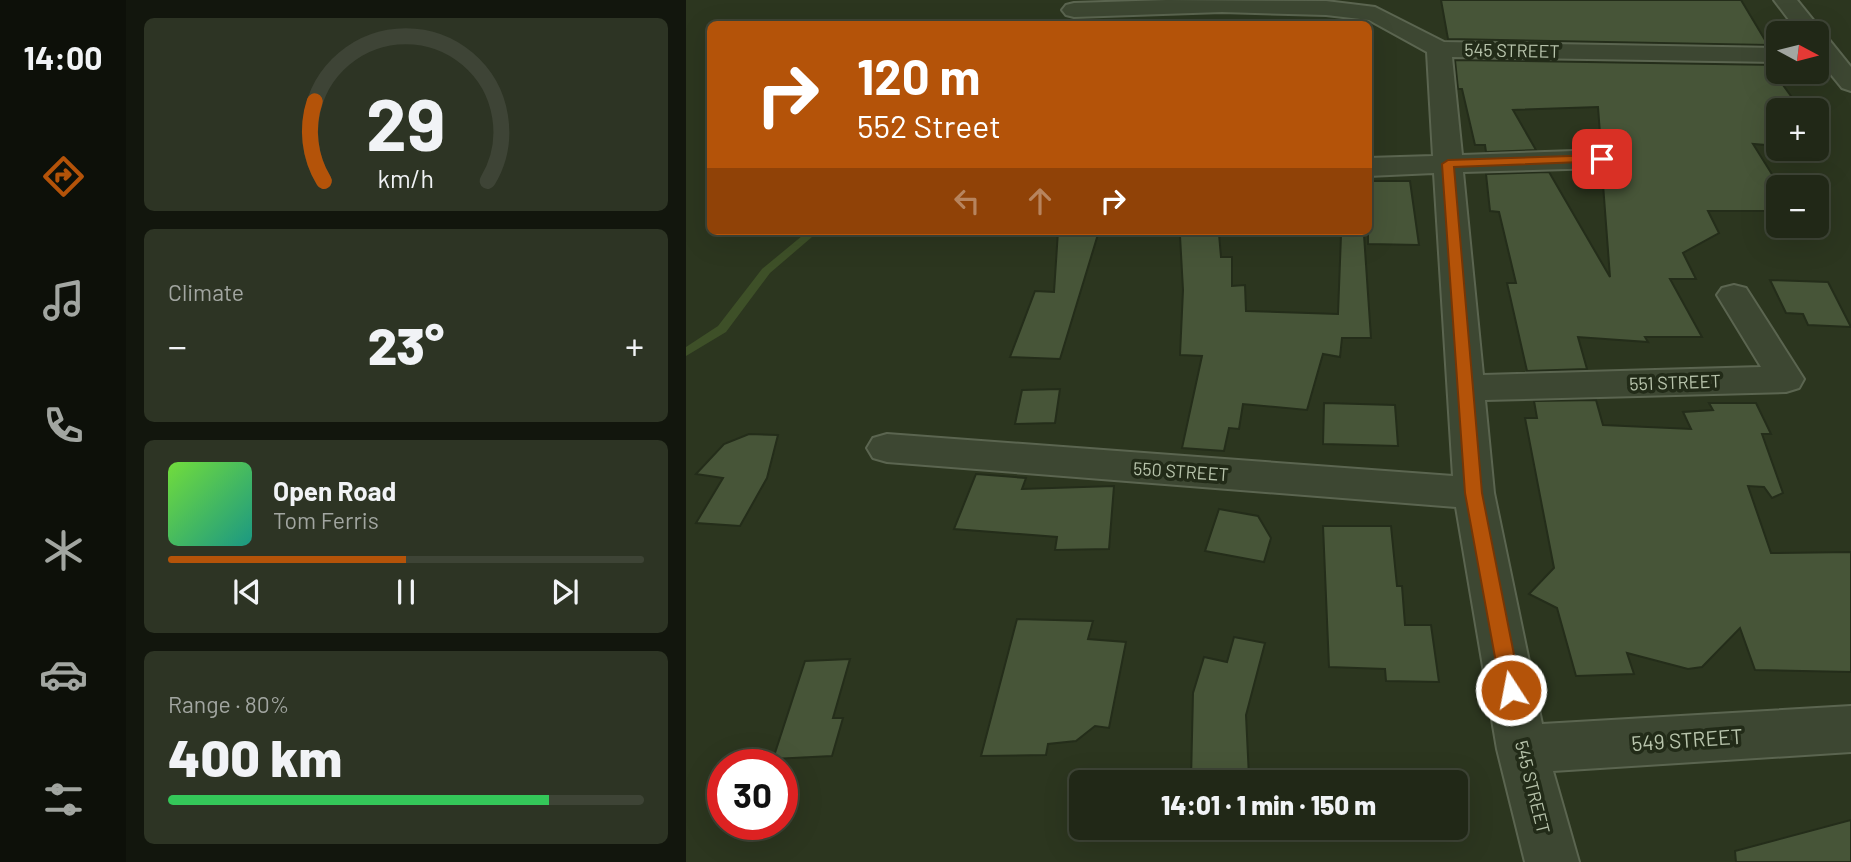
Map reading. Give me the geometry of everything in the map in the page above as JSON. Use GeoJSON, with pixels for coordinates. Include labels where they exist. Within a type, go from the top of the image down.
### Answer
{"type":"FeatureCollection","features":[{"type":"Feature","properties":{"kind":"street"},"geometry":{"type":"LineString","coordinates":[[1785,0],[1802,21]]}},
{"type":"Feature","properties":{"kind":"street"},"geometry":{"type":"LineString","coordinates":[[1074,10],[1222,5],[1326,8],[1374,14],[1439,49]]}},
{"type":"Feature","properties":{"kind":"street","name":"545 STREET"},"geometry":{"type":"LineString","coordinates":[[1552,862],[1522,749],[1474,493],[1439,49],[1766,55]]}},
{"type":"Feature","properties":{"kind":"street"},"geometry":{"type":"LineString","coordinates":[[1829,60],[1851,83]]}},
{"type":"Feature","properties":{"kind":"street"},"geometry":{"type":"LineString","coordinates":[[1372,167],[1602,159]]}},
{"type":"Feature","properties":{"kind":"street","name":"551 STREET"},"geometry":{"type":"LineString","coordinates":[[1466,388],[1786,379],[1734,295]]}},
{"type":"Feature","properties":{"kind":"street","name":"550 STREET"},"geometry":{"type":"LineString","coordinates":[[887,448],[1474,493]]}},
{"type":"Feature","properties":{"kind":"street","name":"549 STREET"},"geometry":{"type":"LineString","coordinates":[[1522,749],[1851,729]]}},
{"type":"Feature","properties":{"kind":"building"},"geometry":{"type":"Polygon","coordinates":[[[1441,0],[1741,0],[1766,45],[1448,39],[1441,0]]]}},
{"type":"Feature","properties":{"kind":"building"},"geometry":{"type":"Polygon","coordinates":[[[1455,60],[1766,65],[1766,84],[1782,84],[1792,98],[1766,98],[1766,145],[1753,144],[1772,175],[1766,175],[1766,211],[1708,211],[1719,233],[1683,253],[1696,279],[1670,279],[1702,337],[1645,337],[1648,342],[1578,337],[1587,369],[1527,371],[1507,283],[1516,283],[1499,212],[1490,211],[1486,174],[1549,172],[1610,277],[1602,171],[1614,166],[1618,158],[1613,150],[1601,147],[1598,107],[1513,110],[1536,150],[1486,152],[1485,145],[1475,145],[1462,89],[1458,89],[1455,60]]]}},
{"type":"Feature","properties":{"kind":"building"},"geometry":{"type":"Polygon","coordinates":[[[1372,181],[1410,181],[1419,245],[1368,244],[1368,235],[1372,235],[1372,181]]]}},
{"type":"Feature","properties":{"kind":"building"},"geometry":{"type":"Polygon","coordinates":[[[1058,235],[1098,235],[1060,359],[1010,357],[1035,291],[1054,292],[1058,235]]]}},
{"type":"Feature","properties":{"kind":"building"},"geometry":{"type":"Polygon","coordinates":[[[1219,235],[1221,257],[1232,257],[1232,286],[1245,285],[1246,311],[1338,314],[1341,235],[1364,235],[1371,338],[1342,338],[1340,357],[1323,354],[1307,410],[1243,404],[1239,429],[1229,428],[1224,451],[1182,448],[1202,356],[1180,355],[1183,290],[1180,236],[1219,235]]]}},
{"type":"Feature","properties":{"kind":"building"},"geometry":{"type":"Polygon","coordinates":[[[1770,280],[1828,282],[1851,327],[1808,325],[1803,314],[1786,313],[1770,280]]]}},
{"type":"Feature","properties":{"kind":"building"},"geometry":{"type":"Polygon","coordinates":[[[1060,389],[1055,423],[1015,424],[1022,390],[1060,389]]]}},
{"type":"Feature","properties":{"kind":"building"},"geometry":{"type":"Polygon","coordinates":[[[1596,400],[1603,425],[1691,429],[1683,412],[1713,410],[1709,403],[1756,403],[1771,434],[1762,434],[1783,493],[1772,498],[1764,487],[1748,486],[1771,553],[1851,552],[1851,672],[1755,670],[1740,628],[1702,667],[1688,669],[1627,653],[1634,674],[1576,676],[1557,608],[1529,594],[1554,568],[1525,418],[1537,418],[1534,401],[1596,400]]]}},
{"type":"Feature","properties":{"kind":"building"},"geometry":{"type":"Polygon","coordinates":[[[1324,403],[1395,405],[1398,446],[1323,444],[1324,403]]]}},
{"type":"Feature","properties":{"kind":"building"},"geometry":{"type":"Polygon","coordinates":[[[749,434],[778,435],[767,478],[740,526],[696,523],[723,478],[696,474],[724,444],[749,434]]]}},
{"type":"Feature","properties":{"kind":"building"},"geometry":{"type":"Polygon","coordinates":[[[976,474],[1026,478],[1022,489],[1114,486],[1109,549],[1055,550],[1057,537],[954,529],[976,474]]]}},
{"type":"Feature","properties":{"kind":"building"},"geometry":{"type":"Polygon","coordinates":[[[1219,509],[1258,516],[1271,538],[1264,562],[1205,551],[1219,509]]]}},
{"type":"Feature","properties":{"kind":"building"},"geometry":{"type":"Polygon","coordinates":[[[1323,526],[1391,526],[1397,586],[1402,586],[1405,625],[1431,625],[1439,682],[1386,681],[1385,669],[1329,667],[1323,526]]]}},
{"type":"Feature","properties":{"kind":"building"},"geometry":{"type":"Polygon","coordinates":[[[1017,619],[1093,621],[1088,639],[1126,642],[1109,728],[1095,726],[1076,741],[1048,744],[1046,755],[981,756],[1017,619]]]}},
{"type":"Feature","properties":{"kind":"building"},"geometry":{"type":"Polygon","coordinates":[[[1234,637],[1265,643],[1246,715],[1249,770],[1191,770],[1193,693],[1204,657],[1227,662],[1234,637]]]}},
{"type":"Feature","properties":{"kind":"building"},"geometry":{"type":"Polygon","coordinates":[[[850,659],[833,718],[843,718],[832,756],[798,758],[798,749],[776,749],[805,661],[850,659]]]}},
{"type":"Feature","properties":{"kind":"building"},"geometry":{"type":"Polygon","coordinates":[[[1851,820],[1851,862],[1736,862],[1735,851],[1851,820]]]}},
{"type":"Feature","properties":{"kind":"waterway"},"geometry":{"type":"LineString","coordinates":[[686,352],[722,329],[766,271],[809,235]]}},
{"type":"Feature","properties":{"kind":"route"},"geometry":{"type":"LineString","coordinates":[[1511,690],[1474,493],[1448,164],[1602,159]]}}]}
